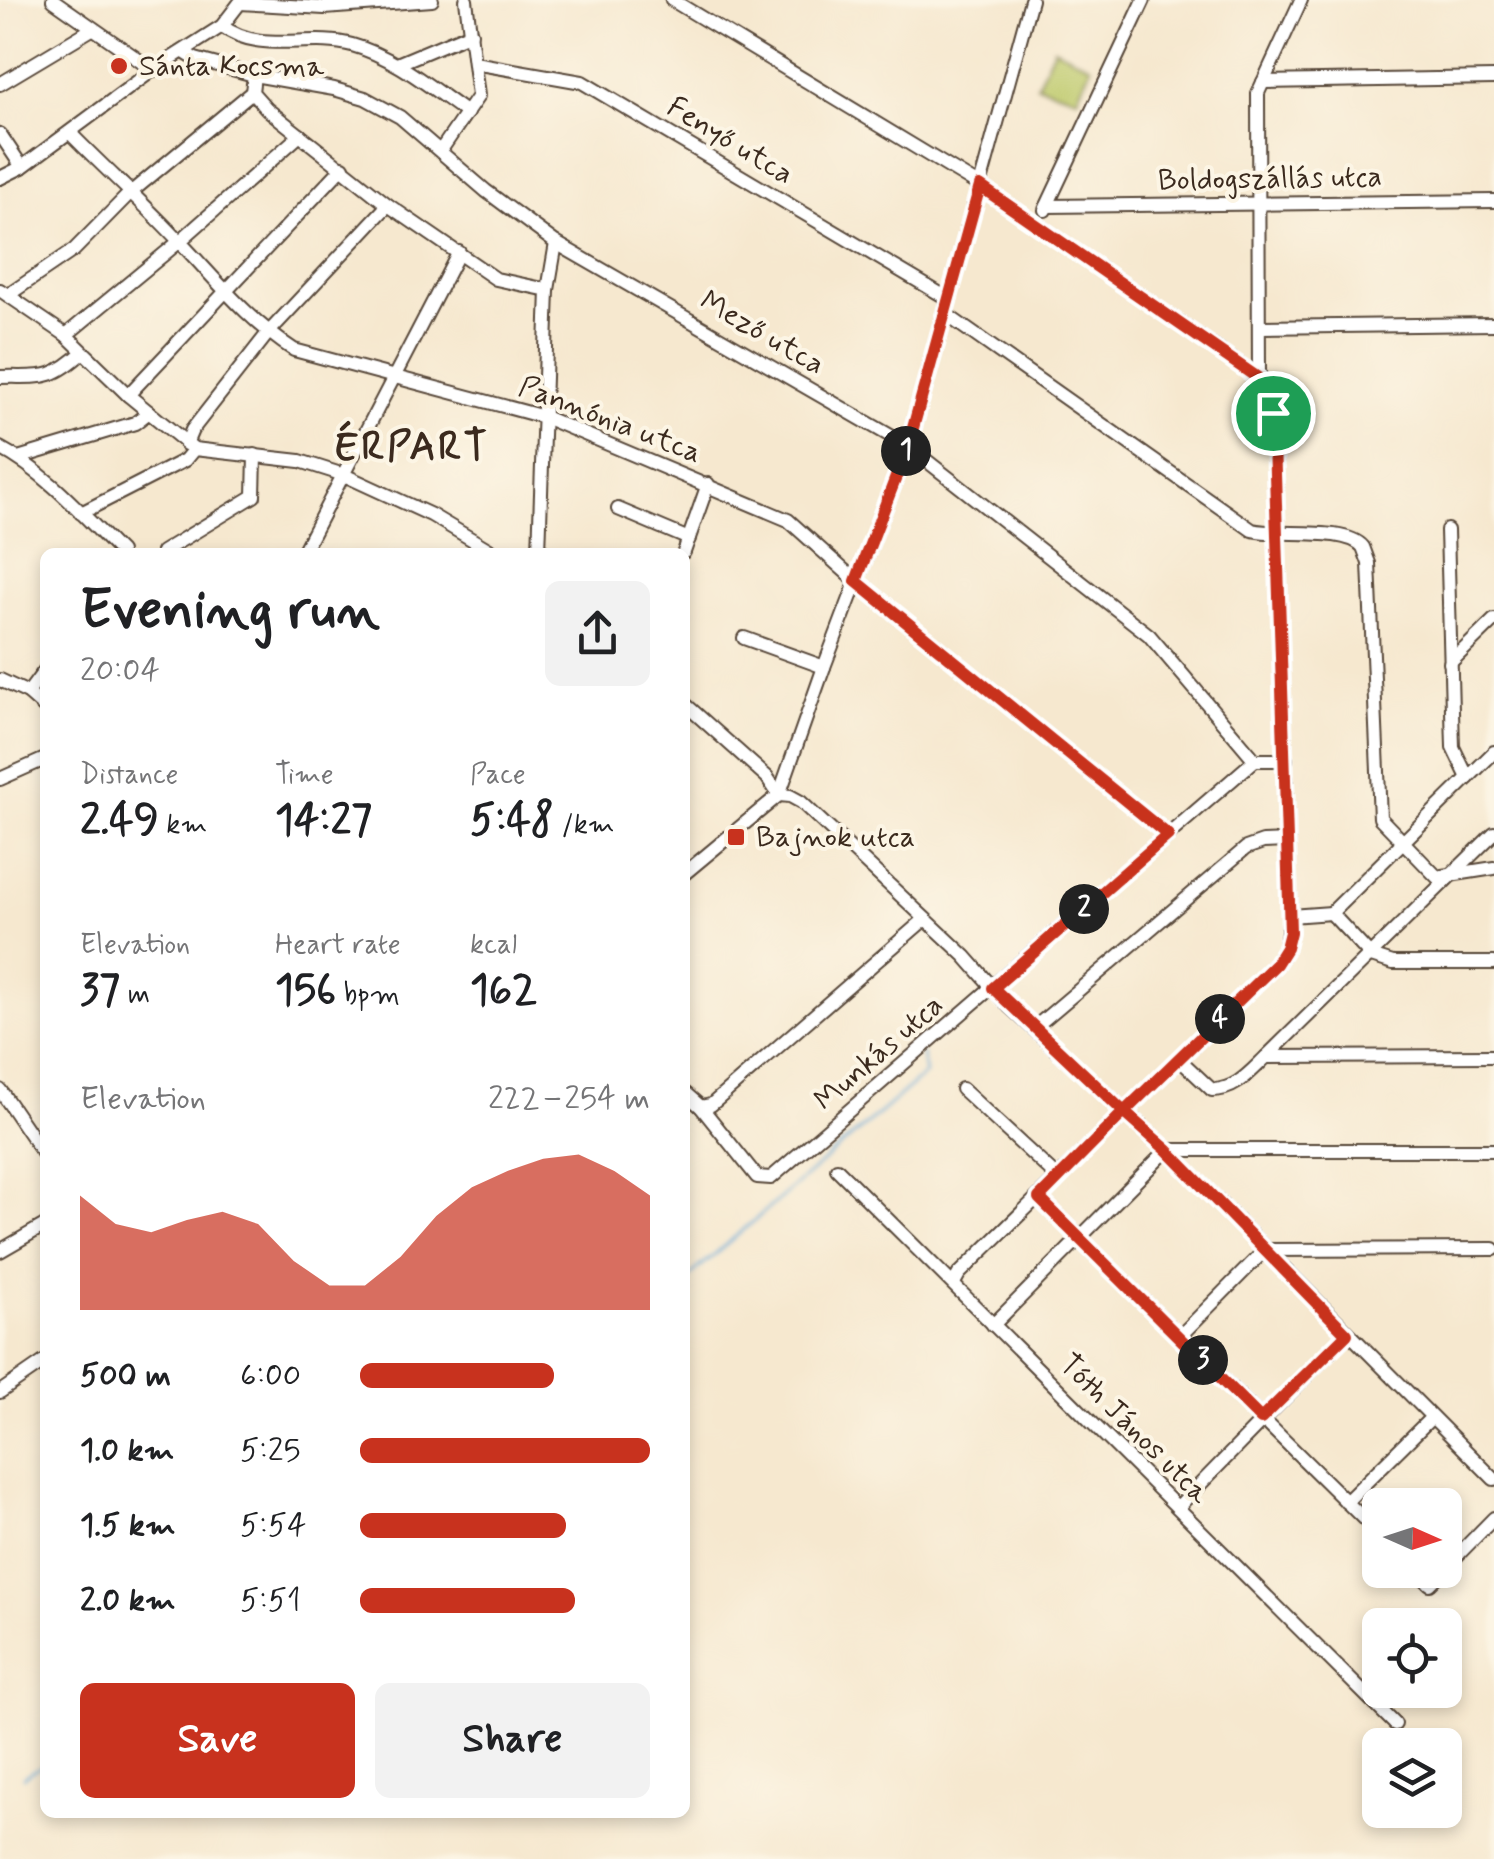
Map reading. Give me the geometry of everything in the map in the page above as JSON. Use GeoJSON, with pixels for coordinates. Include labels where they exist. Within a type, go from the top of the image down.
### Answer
{"type":"FeatureCollection","features":[{"type":"Feature","properties":{"kind":"street"},"geometry":{"type":"LineString","coordinates":[[53,0],[153,70]]}},
{"type":"Feature","properties":{"kind":"street"},"geometry":{"type":"LineString","coordinates":[[0,178],[222,26],[241,1],[324,8],[432,0]]}},
{"type":"Feature","properties":{"kind":"street"},"geometry":{"type":"LineString","coordinates":[[440,150],[478,96],[466,0]]}},
{"type":"Feature","properties":{"kind":"street"},"geometry":{"type":"LineString","coordinates":[[672,0],[1039,224],[1258,378],[1270,398],[1286,760],[1290,916],[1286,948],[1276,964],[954,1282]]}},
{"type":"Feature","properties":{"kind":"street"},"geometry":{"type":"LineString","coordinates":[[690,870],[779,795],[908,446],[1031,0]]}},
{"type":"Feature","properties":{"kind":"street"},"geometry":{"type":"LineString","coordinates":[[1039,224],[1144,0]]}},
{"type":"Feature","properties":{"kind":"street"},"geometry":{"type":"LineString","coordinates":[[1258,378],[1258,93],[1301,0]]}},
{"type":"Feature","properties":{"kind":"street"},"geometry":{"type":"LineString","coordinates":[[222,26],[242,37],[264,41],[349,44],[397,64],[467,113]]}},
{"type":"Feature","properties":{"kind":"street"},"geometry":{"type":"LineString","coordinates":[[0,84],[92,29]]}},
{"type":"Feature","properties":{"kind":"street"},"geometry":{"type":"LineString","coordinates":[[397,64],[470,34]]}},
{"type":"Feature","properties":{"kind":"street","name":"Mező utca"},"geometry":{"type":"LineString","coordinates":[[184,52],[195,60],[254,75],[365,98],[400,117],[486,191],[556,243],[908,446],[1150,635],[1254,760]]}},
{"type":"Feature","properties":{"kind":"street","name":"Fenyő utca"},"geometry":{"type":"LineString","coordinates":[[474,62],[582,82],[947,298]]}},
{"type":"Feature","properties":{"kind":"street"},"geometry":{"type":"LineString","coordinates":[[254,75],[252,92],[129,194],[74,250],[4,292],[66,335],[128,396],[190,446],[300,461],[344,475],[431,515],[486,548]]}},
{"type":"Feature","properties":{"kind":"street"},"geometry":{"type":"LineString","coordinates":[[1263,82],[1494,78]]}},
{"type":"Feature","properties":{"kind":"street"},"geometry":{"type":"LineString","coordinates":[[252,92],[267,109],[388,204],[496,280],[548,290]]}},
{"type":"Feature","properties":{"kind":"street","name":"Pannónia utca"},"geometry":{"type":"LineString","coordinates":[[70,133],[180,242],[226,294],[268,333],[294,350],[544,417],[788,520],[856,581],[1168,835]]}},
{"type":"Feature","properties":{"kind":"street"},"geometry":{"type":"LineString","coordinates":[[0,134],[22,166]]}},
{"type":"Feature","properties":{"kind":"street"},"geometry":{"type":"LineString","coordinates":[[66,335],[180,242],[300,135]]}},
{"type":"Feature","properties":{"kind":"street"},"geometry":{"type":"LineString","coordinates":[[128,396],[343,167]]}},
{"type":"Feature","properties":{"kind":"street","name":"Boldogszállás utca"},"geometry":{"type":"LineString","coordinates":[[1047,206],[1494,201]]}},
{"type":"Feature","properties":{"kind":"street"},"geometry":{"type":"LineString","coordinates":[[81,512],[185,460],[192,430],[268,333],[388,204]]}},
{"type":"Feature","properties":{"kind":"street"},"geometry":{"type":"LineString","coordinates":[[540,548],[548,290],[556,243]]}},
{"type":"Feature","properties":{"kind":"street"},"geometry":{"type":"LineString","coordinates":[[305,548],[459,252]]}},
{"type":"Feature","properties":{"kind":"street"},"geometry":{"type":"LineString","coordinates":[[944,313],[1252,530],[1330,534],[1364,548],[1369,563],[1380,818],[1437,877],[1494,868]]}},
{"type":"Feature","properties":{"kind":"street"},"geometry":{"type":"LineString","coordinates":[[1260,328],[1494,324]]}},
{"type":"Feature","properties":{"kind":"street"},"geometry":{"type":"LineString","coordinates":[[0,377],[51,376],[82,352]]}},
{"type":"Feature","properties":{"kind":"street"},"geometry":{"type":"LineString","coordinates":[[18,458],[135,423],[149,412]]}},
{"type":"Feature","properties":{"kind":"street"},"geometry":{"type":"LineString","coordinates":[[0,448],[18,458],[81,512],[116,548]]}},
{"type":"Feature","properties":{"kind":"street"},"geometry":{"type":"LineString","coordinates":[[169,548],[254,496],[255,455]]}},
{"type":"Feature","properties":{"kind":"street"},"geometry":{"type":"LineString","coordinates":[[618,509],[687,546],[708,484]]}},
{"type":"Feature","properties":{"kind":"street"},"geometry":{"type":"LineString","coordinates":[[1446,530],[1454,747],[1468,778]]}},
{"type":"Feature","properties":{"kind":"street"},"geometry":{"type":"LineString","coordinates":[[1450,663],[1494,620]]}},
{"type":"Feature","properties":{"kind":"street"},"geometry":{"type":"LineString","coordinates":[[744,638],[824,667]]}},
{"type":"Feature","properties":{"kind":"street"},"geometry":{"type":"LineString","coordinates":[[28,693],[40,677]]}},
{"type":"Feature","properties":{"kind":"street"},"geometry":{"type":"LineString","coordinates":[[0,680],[28,693],[40,704]]}},
{"type":"Feature","properties":{"kind":"street"},"geometry":{"type":"LineString","coordinates":[[690,709],[766,777],[779,795],[800,802],[1167,1150],[1494,1479]]}},
{"type":"Feature","properties":{"kind":"street"},"geometry":{"type":"LineString","coordinates":[[1290,916],[1331,913],[1494,752]]}},
{"type":"Feature","properties":{"kind":"street"},"geometry":{"type":"LineString","coordinates":[[1254,760],[1286,760]]}},
{"type":"Feature","properties":{"kind":"street","name":"Munkás utca"},"geometry":{"type":"LineString","coordinates":[[690,1097],[757,1177],[772,1178],[1254,760]]}},
{"type":"Feature","properties":{"kind":"street"},"geometry":{"type":"LineString","coordinates":[[0,778],[40,761]]}},
{"type":"Feature","properties":{"kind":"street"},"geometry":{"type":"LineString","coordinates":[[1179,1059],[1212,1090],[1236,1084],[1494,833]]}},
{"type":"Feature","properties":{"kind":"street"},"geometry":{"type":"LineString","coordinates":[[1034,1028],[1246,848],[1263,842],[1288,842]]}},
{"type":"Feature","properties":{"kind":"street"},"geometry":{"type":"LineString","coordinates":[[1331,913],[1371,956],[1393,963],[1494,962]]}},
{"type":"Feature","properties":{"kind":"street"},"geometry":{"type":"LineString","coordinates":[[701,1107],[712,1104],[925,919]]}},
{"type":"Feature","properties":{"kind":"street"},"geometry":{"type":"LineString","coordinates":[[1266,1057],[1494,1056]]}},
{"type":"Feature","properties":{"kind":"street"},"geometry":{"type":"LineString","coordinates":[[962,1089],[1058,1178]]}},
{"type":"Feature","properties":{"kind":"street"},"geometry":{"type":"LineString","coordinates":[[0,1090],[40,1149]]}},
{"type":"Feature","properties":{"kind":"street"},"geometry":{"type":"LineString","coordinates":[[993,1325],[1167,1150],[1494,1150]]}},
{"type":"Feature","properties":{"kind":"street","name":"Tóth János utca"},"geometry":{"type":"LineString","coordinates":[[837,1169],[1395,1724]]}},
{"type":"Feature","properties":{"kind":"street"},"geometry":{"type":"LineString","coordinates":[[1039,1198],[1362,1518]]}},
{"type":"Feature","properties":{"kind":"street"},"geometry":{"type":"LineString","coordinates":[[0,1251],[40,1228]]}},
{"type":"Feature","properties":{"kind":"street"},"geometry":{"type":"LineString","coordinates":[[1180,1336],[1265,1250],[1494,1249]]}},
{"type":"Feature","properties":{"kind":"street"},"geometry":{"type":"LineString","coordinates":[[1178,1507],[1347,1334]]}},
{"type":"Feature","properties":{"kind":"street"},"geometry":{"type":"LineString","coordinates":[[0,1392],[40,1365]]}},
{"type":"Feature","properties":{"kind":"street"},"geometry":{"type":"LineString","coordinates":[[1346,1502],[1432,1417]]}},
{"type":"Feature","properties":{"kind":"street"},"geometry":{"type":"LineString","coordinates":[[1462,1551],[1494,1518]]}},
{"type":"Feature","properties":{"kind":"green space"},"geometry":{"type":"Polygon","coordinates":[[[1054,48],[1091,66],[1077,98],[1037,85],[1054,48]]]}},
{"type":"Feature","properties":{"kind":"waterway"},"geometry":{"type":"LineString","coordinates":[[690,1276],[925,1074],[922,1054]]}},
{"type":"Feature","properties":{"kind":"waterway"},"geometry":{"type":"LineString","coordinates":[[24,1777],[40,1766]]}},
{"type":"Feature","properties":{"kind":"place","name":"Sánta Kocsma"},"geometry":{"type":"Point","coordinates":[119,66]}},
{"type":"Feature","properties":{"kind":"place","name":"Bajnok utca"},"geometry":{"type":"Point","coordinates":[736,837]}},
{"type":"Feature","properties":{"kind":"district","name":"ÉRPART"},"geometry":{"type":"Point","coordinates":[412,448]}},
{"type":"Feature","properties":{"kind":"route"},"geometry":{"type":"LineString","coordinates":[[1273,413],[1265,386],[1258,378],[980,186],[908,446],[856,581],[1168,835],[993,988],[1124,1112],[1039,1198],[1261,1419],[1347,1334],[1167,1150],[1124,1112],[1276,964],[1290,932],[1273,413]]}}]}
